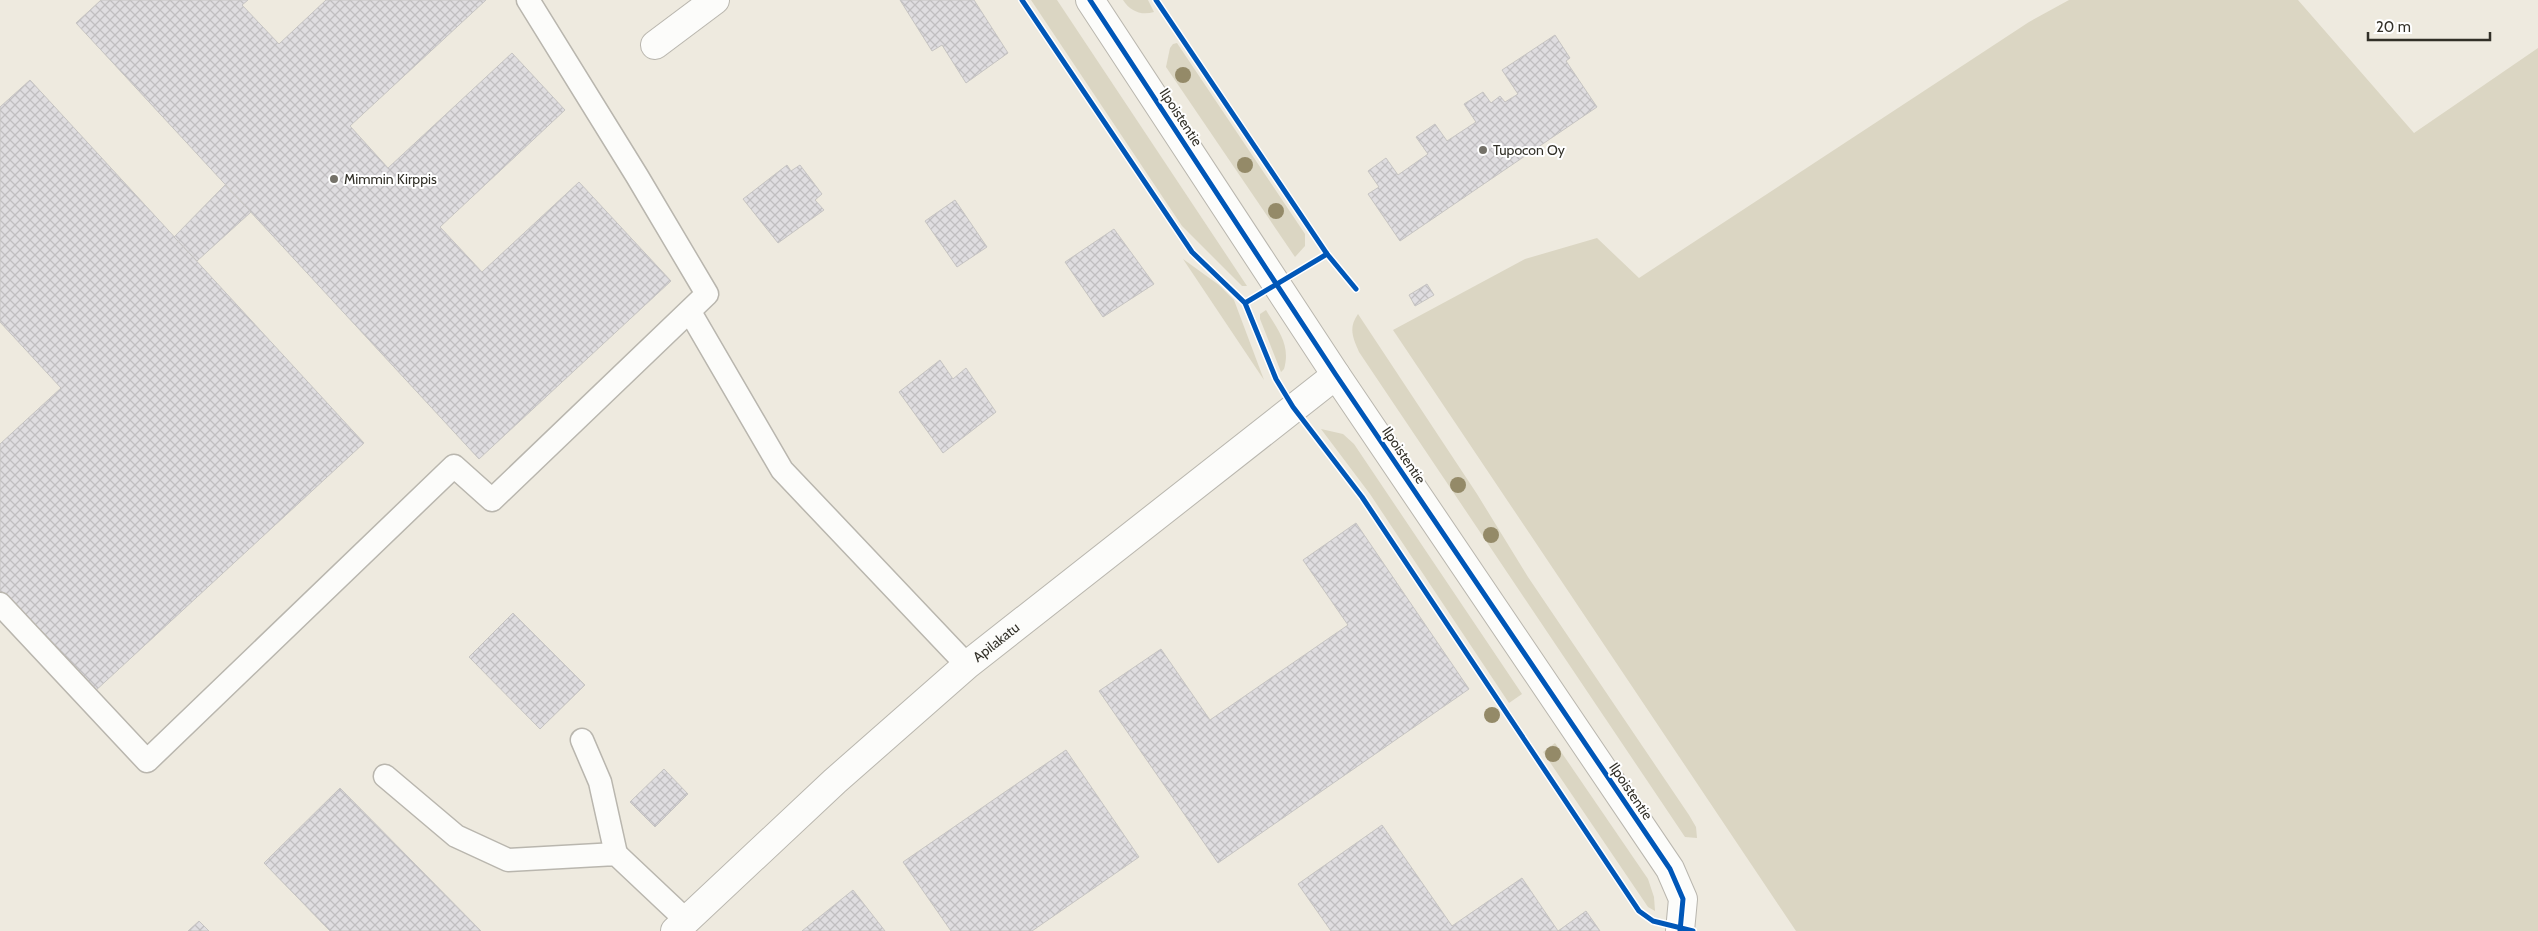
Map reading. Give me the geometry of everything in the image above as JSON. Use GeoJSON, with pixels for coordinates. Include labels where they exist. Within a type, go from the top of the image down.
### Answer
{"type":"FeatureCollection","features":[{"type":"Feature","properties":{"kind":"street"},"geometry":{"type":"LineString","coordinates":[[654,45],[715,0]]}},
{"type":"Feature","properties":{"kind":"street","name":"Ilpoistentie"},"geometry":{"type":"LineString","coordinates":[[1090,0],[1336,375],[1670,869],[1683,899],[1680,929]]}},
{"type":"Feature","properties":{"kind":"street","name":"Apilakatu"},"geometry":{"type":"LineString","coordinates":[[681,926],[834,781],[967,665],[1336,375]]}},
{"type":"Feature","properties":{"kind":"lane"},"geometry":{"type":"LineString","coordinates":[[0,604],[148,761],[454,466],[492,500],[707,294],[637,176],[528,0]]}},
{"type":"Feature","properties":{"kind":"lane"},"geometry":{"type":"LineString","coordinates":[[690,312],[782,470],[967,665]]}},
{"type":"Feature","properties":{"kind":"lane"},"geometry":{"type":"LineString","coordinates":[[582,740],[600,782],[616,854],[681,926]]}},
{"type":"Feature","properties":{"kind":"lane"},"geometry":{"type":"LineString","coordinates":[[385,776],[456,836],[508,860],[616,854]]}},
{"type":"Feature","properties":{"kind":"shaded area"},"geometry":{"type":"Polygon","coordinates":[[[1031,0],[1057,0],[1247,286],[1242,286],[1182,226],[1031,0]]]}},
{"type":"Feature","properties":{"kind":"shaded area"},"geometry":{"type":"Polygon","coordinates":[[[1123,0],[1148,0],[1154,12],[1136,12],[1123,0]]]}},
{"type":"Feature","properties":{"kind":"shaded area"},"geometry":{"type":"Polygon","coordinates":[[[2069,0],[2298,0],[2414,133],[2538,48],[2538,931],[1796,931],[1393,330],[1525,259],[1597,238],[1639,278],[2029,22],[2069,0]]]}},
{"type":"Feature","properties":{"kind":"shaded area"},"geometry":{"type":"Polygon","coordinates":[[[1177,43],[1305,234],[1305,246],[1295,257],[1166,67],[1170,48],[1173,44],[1177,43]]]}},
{"type":"Feature","properties":{"kind":"shaded area"},"geometry":{"type":"Polygon","coordinates":[[[1183,259],[1219,285],[1234,300],[1264,380],[1183,259]]]}},
{"type":"Feature","properties":{"kind":"shaded area"},"geometry":{"type":"Polygon","coordinates":[[[1266,310],[1285,345],[1286,360],[1284,369],[1281,372],[1260,319],[1260,314],[1266,310]]]}},
{"type":"Feature","properties":{"kind":"shaded area"},"geometry":{"type":"Polygon","coordinates":[[[1358,314],[1477,494],[1528,577],[1689,815],[1696,827],[1697,838],[1685,837],[1359,352],[1353,338],[1352,328],[1358,314]]]}},
{"type":"Feature","properties":{"kind":"shaded area"},"geometry":{"type":"Polygon","coordinates":[[[1321,429],[1343,434],[1354,444],[1522,694],[1509,703],[1370,494],[1321,429]]]}},
{"type":"Feature","properties":{"kind":"shaded area"},"geometry":{"type":"Polygon","coordinates":[[[1555,743],[1648,879],[1654,897],[1655,911],[1648,907],[1543,752],[1555,743]]]}},
{"type":"Feature","properties":{"kind":"building"},"geometry":{"type":"Polygon","coordinates":[[[101,0],[248,0],[242,5],[279,44],[326,0],[486,0],[350,126],[388,168],[512,53],[565,110],[440,227],[482,272],[579,182],[671,281],[479,459],[76,23],[101,0]]]}},
{"type":"Feature","properties":{"kind":"building"},"geometry":{"type":"Polygon","coordinates":[[[900,0],[974,0],[1008,53],[966,83],[942,45],[932,51],[900,0]]]}},
{"type":"Feature","properties":{"kind":"building"},"geometry":{"type":"Polygon","coordinates":[[[1555,35],[1570,58],[1566,61],[1597,107],[1400,241],[1368,194],[1379,187],[1368,171],[1386,158],[1398,175],[1428,154],[1416,137],[1435,124],[1447,141],[1476,122],[1464,104],[1483,92],[1491,103],[1500,96],[1505,102],[1518,94],[1502,70],[1555,35]]]}},
{"type":"Feature","properties":{"kind":"building"},"geometry":{"type":"Polygon","coordinates":[[[30,80],[364,443],[93,693],[0,591],[0,444],[61,388],[0,322],[0,107],[30,80]]]}},
{"type":"Feature","properties":{"kind":"building"},"geometry":{"type":"Polygon","coordinates":[[[787,165],[791,171],[800,165],[822,194],[815,200],[824,210],[778,243],[743,199],[787,165]]]}},
{"type":"Feature","properties":{"kind":"building"},"geometry":{"type":"Polygon","coordinates":[[[225,185],[251,212],[197,261],[174,237],[225,185]]]}},
{"type":"Feature","properties":{"kind":"building"},"geometry":{"type":"Polygon","coordinates":[[[955,200],[987,247],[957,267],[925,221],[955,200]]]}},
{"type":"Feature","properties":{"kind":"building"},"geometry":{"type":"Polygon","coordinates":[[[1114,229],[1154,284],[1103,317],[1065,262],[1114,229]]]}},
{"type":"Feature","properties":{"kind":"building"},"geometry":{"type":"Polygon","coordinates":[[[1427,284],[1434,295],[1415,306],[1409,295],[1427,284]]]}},
{"type":"Feature","properties":{"kind":"building"},"geometry":{"type":"Polygon","coordinates":[[[940,360],[953,379],[966,368],[996,412],[943,453],[899,392],[940,360]]]}},
{"type":"Feature","properties":{"kind":"building"},"geometry":{"type":"Polygon","coordinates":[[[1356,523],[1469,689],[1218,863],[1099,691],[1161,649],[1210,720],[1348,625],[1303,560],[1356,523]]]}},
{"type":"Feature","properties":{"kind":"building"},"geometry":{"type":"Polygon","coordinates":[[[513,613],[585,685],[540,729],[469,657],[513,613]]]}},
{"type":"Feature","properties":{"kind":"building"},"geometry":{"type":"Polygon","coordinates":[[[1066,750],[1139,857],[1032,931],[951,931],[903,862],[1066,750]]]}},
{"type":"Feature","properties":{"kind":"building"},"geometry":{"type":"Polygon","coordinates":[[[664,769],[688,794],[655,827],[630,802],[664,769]]]}},
{"type":"Feature","properties":{"kind":"building"},"geometry":{"type":"Polygon","coordinates":[[[340,788],[481,931],[330,931],[264,863],[340,788]]]}},
{"type":"Feature","properties":{"kind":"building"},"geometry":{"type":"Polygon","coordinates":[[[1382,825],[1452,926],[1522,878],[1558,931],[1331,931],[1298,884],[1382,825]]]}},
{"type":"Feature","properties":{"kind":"building"},"geometry":{"type":"Polygon","coordinates":[[[853,890],[885,931],[802,931],[853,890]]]}},
{"type":"Feature","properties":{"kind":"building"},"geometry":{"type":"Polygon","coordinates":[[[1586,911],[1600,931],[1558,931],[1586,911]]]}},
{"type":"Feature","properties":{"kind":"building"},"geometry":{"type":"Polygon","coordinates":[[[199,921],[209,931],[188,931],[199,921]]]}},
{"type":"Feature","properties":{"kind":"cycle path"},"geometry":{"type":"LineString","coordinates":[[1022,0],[1192,252],[1245,303],[1276,379],[1293,407],[1362,497],[1639,911],[1653,921],[1693,931]]}},
{"type":"Feature","properties":{"kind":"cycle path"},"geometry":{"type":"LineString","coordinates":[[1090,0],[1336,375],[1670,869],[1683,899],[1680,931]]}},
{"type":"Feature","properties":{"kind":"cycle path"},"geometry":{"type":"LineString","coordinates":[[1156,0],[1327,254],[1356,289]]}},
{"type":"Feature","properties":{"kind":"cycle path"},"geometry":{"type":"LineString","coordinates":[[1245,303],[1327,254]]}},
{"type":"Feature","properties":{"kind":"place","name":"Tupocon Oy"},"geometry":{"type":"Point","coordinates":[1483,150]}},
{"type":"Feature","properties":{"kind":"place","name":"Mimmin Kirppis"},"geometry":{"type":"Point","coordinates":[334,179]}}]}
